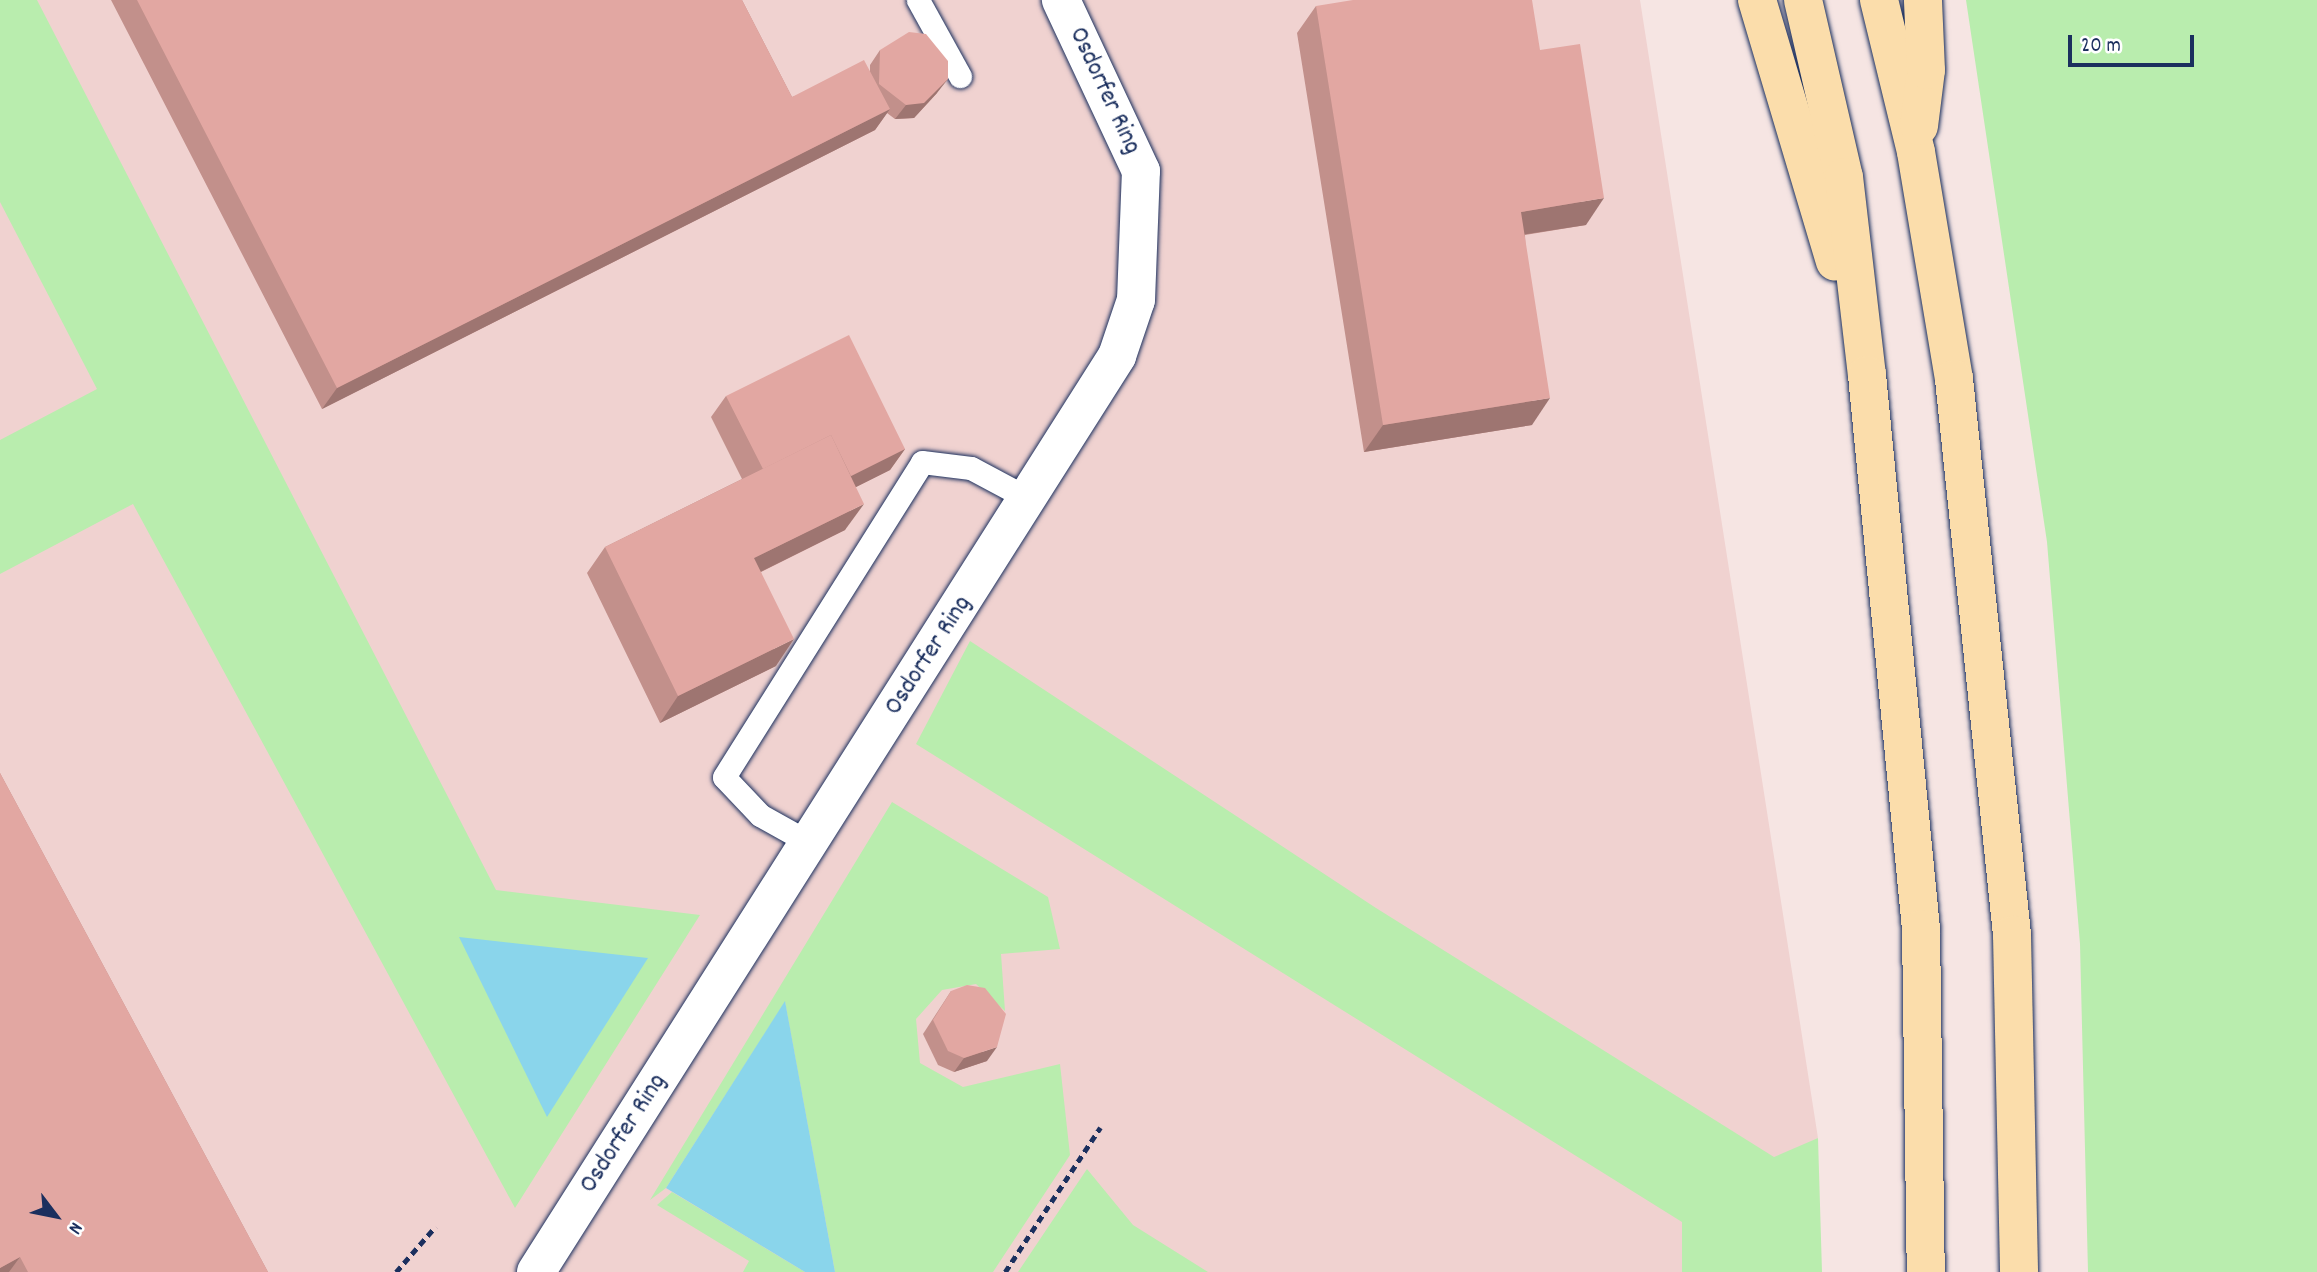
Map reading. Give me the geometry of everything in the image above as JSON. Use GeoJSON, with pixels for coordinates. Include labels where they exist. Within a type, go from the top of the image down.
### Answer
{"type":"FeatureCollection","features":[{"type":"Feature","properties":{"kind":"highway"},"geometry":{"type":"LineString","coordinates":[[1757,0],[1867,375]]}},
{"type":"Feature","properties":{"kind":"highway"},"geometry":{"type":"LineString","coordinates":[[1803,0],[1844,177],[1867,375],[1921,929],[1926,1272]]}},
{"type":"Feature","properties":{"kind":"highway"},"geometry":{"type":"LineString","coordinates":[[1879,0],[1916,152],[1954,379],[2012,935],[2019,1272]]}},
{"type":"Feature","properties":{"kind":"highway"},"geometry":{"type":"LineString","coordinates":[[1916,152],[1926,70],[1923,0]]}},
{"type":"Feature","properties":{"kind":"street","name":"Osdorfer Ring"},"geometry":{"type":"LineString","coordinates":[[536,1272],[1029,499],[1117,356],[1136,300],[1141,171],[1061,0]]}},
{"type":"Feature","properties":{"kind":"lane"},"geometry":{"type":"LineString","coordinates":[[918,0],[960,76]]}},
{"type":"Feature","properties":{"kind":"lane"},"geometry":{"type":"LineString","coordinates":[[810,844],[760,815],[724,777],[922,463],[971,468],[1029,499]]}},
{"type":"Feature","properties":{"kind":"path"},"geometry":{"type":"LineString","coordinates":[[1005,1272],[1100,1128]]}},
{"type":"Feature","properties":{"kind":"path"},"geometry":{"type":"LineString","coordinates":[[396,1272],[435,1227]]}},
{"type":"Feature","properties":{"kind":"shaded area"},"geometry":{"type":"Polygon","coordinates":[[[0,0],[1640,0],[1818,1138],[1682,1222],[1682,1272],[0,1272],[0,0]]]}},
{"type":"Feature","properties":{"kind":"green space"},"geometry":{"type":"Polygon","coordinates":[[[0,0],[37,0],[496,890],[700,915],[515,1208],[133,504],[0,574],[0,440],[97,389],[0,202],[0,0]]]}},
{"type":"Feature","properties":{"kind":"green space"},"geometry":{"type":"Polygon","coordinates":[[[1966,0],[2317,0],[2317,1272],[2088,1272],[2080,944],[2047,542],[1966,0]]]}},
{"type":"Feature","properties":{"kind":"green space"},"geometry":{"type":"Polygon","coordinates":[[[970,641],[1376,908],[1774,1157],[1818,1138],[1822,1272],[1682,1272],[1682,1222],[916,744],[970,641]]]}},
{"type":"Feature","properties":{"kind":"green space"},"geometry":{"type":"Polygon","coordinates":[[[892,802],[1048,897],[1060,949],[1001,954],[1005,1011],[976,984],[942,990],[916,1019],[920,1063],[963,1087],[1060,1064],[1070,1155],[993,1272],[835,1272],[785,1002],[666,1188],[650,1200],[892,802]]]}},
{"type":"Feature","properties":{"kind":"green space"},"geometry":{"type":"Polygon","coordinates":[[[1087,1169],[1133,1225],[1208,1272],[1018,1272],[1087,1169]]]}},
{"type":"Feature","properties":{"kind":"green space"},"geometry":{"type":"Polygon","coordinates":[[[672,1192],[805,1272],[743,1272],[749,1261],[657,1205],[672,1192]]]}},
{"type":"Feature","properties":{"kind":"water"},"geometry":{"type":"Polygon","coordinates":[[[459,937],[648,958],[547,1117],[459,937]]]}},
{"type":"Feature","properties":{"kind":"water"},"geometry":{"type":"Polygon","coordinates":[[[785,1001],[835,1272],[805,1272],[666,1188],[785,1001]]]}},
{"type":"Feature","properties":{"kind":"building"},"geometry":{"type":"Polygon","coordinates":[[[137,0],[742,0],[792,97],[864,60],[890,109],[337,388],[137,0]]]}},
{"type":"Feature","properties":{"kind":"building"},"geometry":{"type":"Polygon","coordinates":[[[1353,0],[1532,0],[1540,50],[1580,44],[1604,198],[1521,212],[1550,398],[1383,425],[1316,6],[1353,0]]]}},
{"type":"Feature","properties":{"kind":"building"},"geometry":{"type":"Polygon","coordinates":[[[909,32],[926,34],[948,61],[948,79],[924,103],[906,105],[879,84],[880,50],[909,32]]]}},
{"type":"Feature","properties":{"kind":"building"},"geometry":{"type":"Polygon","coordinates":[[[849,335],[905,449],[851,476],[831,435],[763,469],[726,396],[849,335]]]}},
{"type":"Feature","properties":{"kind":"building"},"geometry":{"type":"Polygon","coordinates":[[[831,435],[864,504],[754,558],[794,639],[678,696],[605,547],[831,435]]]}},
{"type":"Feature","properties":{"kind":"building"},"geometry":{"type":"Polygon","coordinates":[[[0,773],[268,1272],[28,1272],[20,1257],[0,1268],[0,773]]]}},
{"type":"Feature","properties":{"kind":"building"},"geometry":{"type":"Polygon","coordinates":[[[967,985],[985,988],[1006,1014],[997,1047],[964,1058],[948,1051],[933,1020],[951,991],[967,985]]]}}]}
